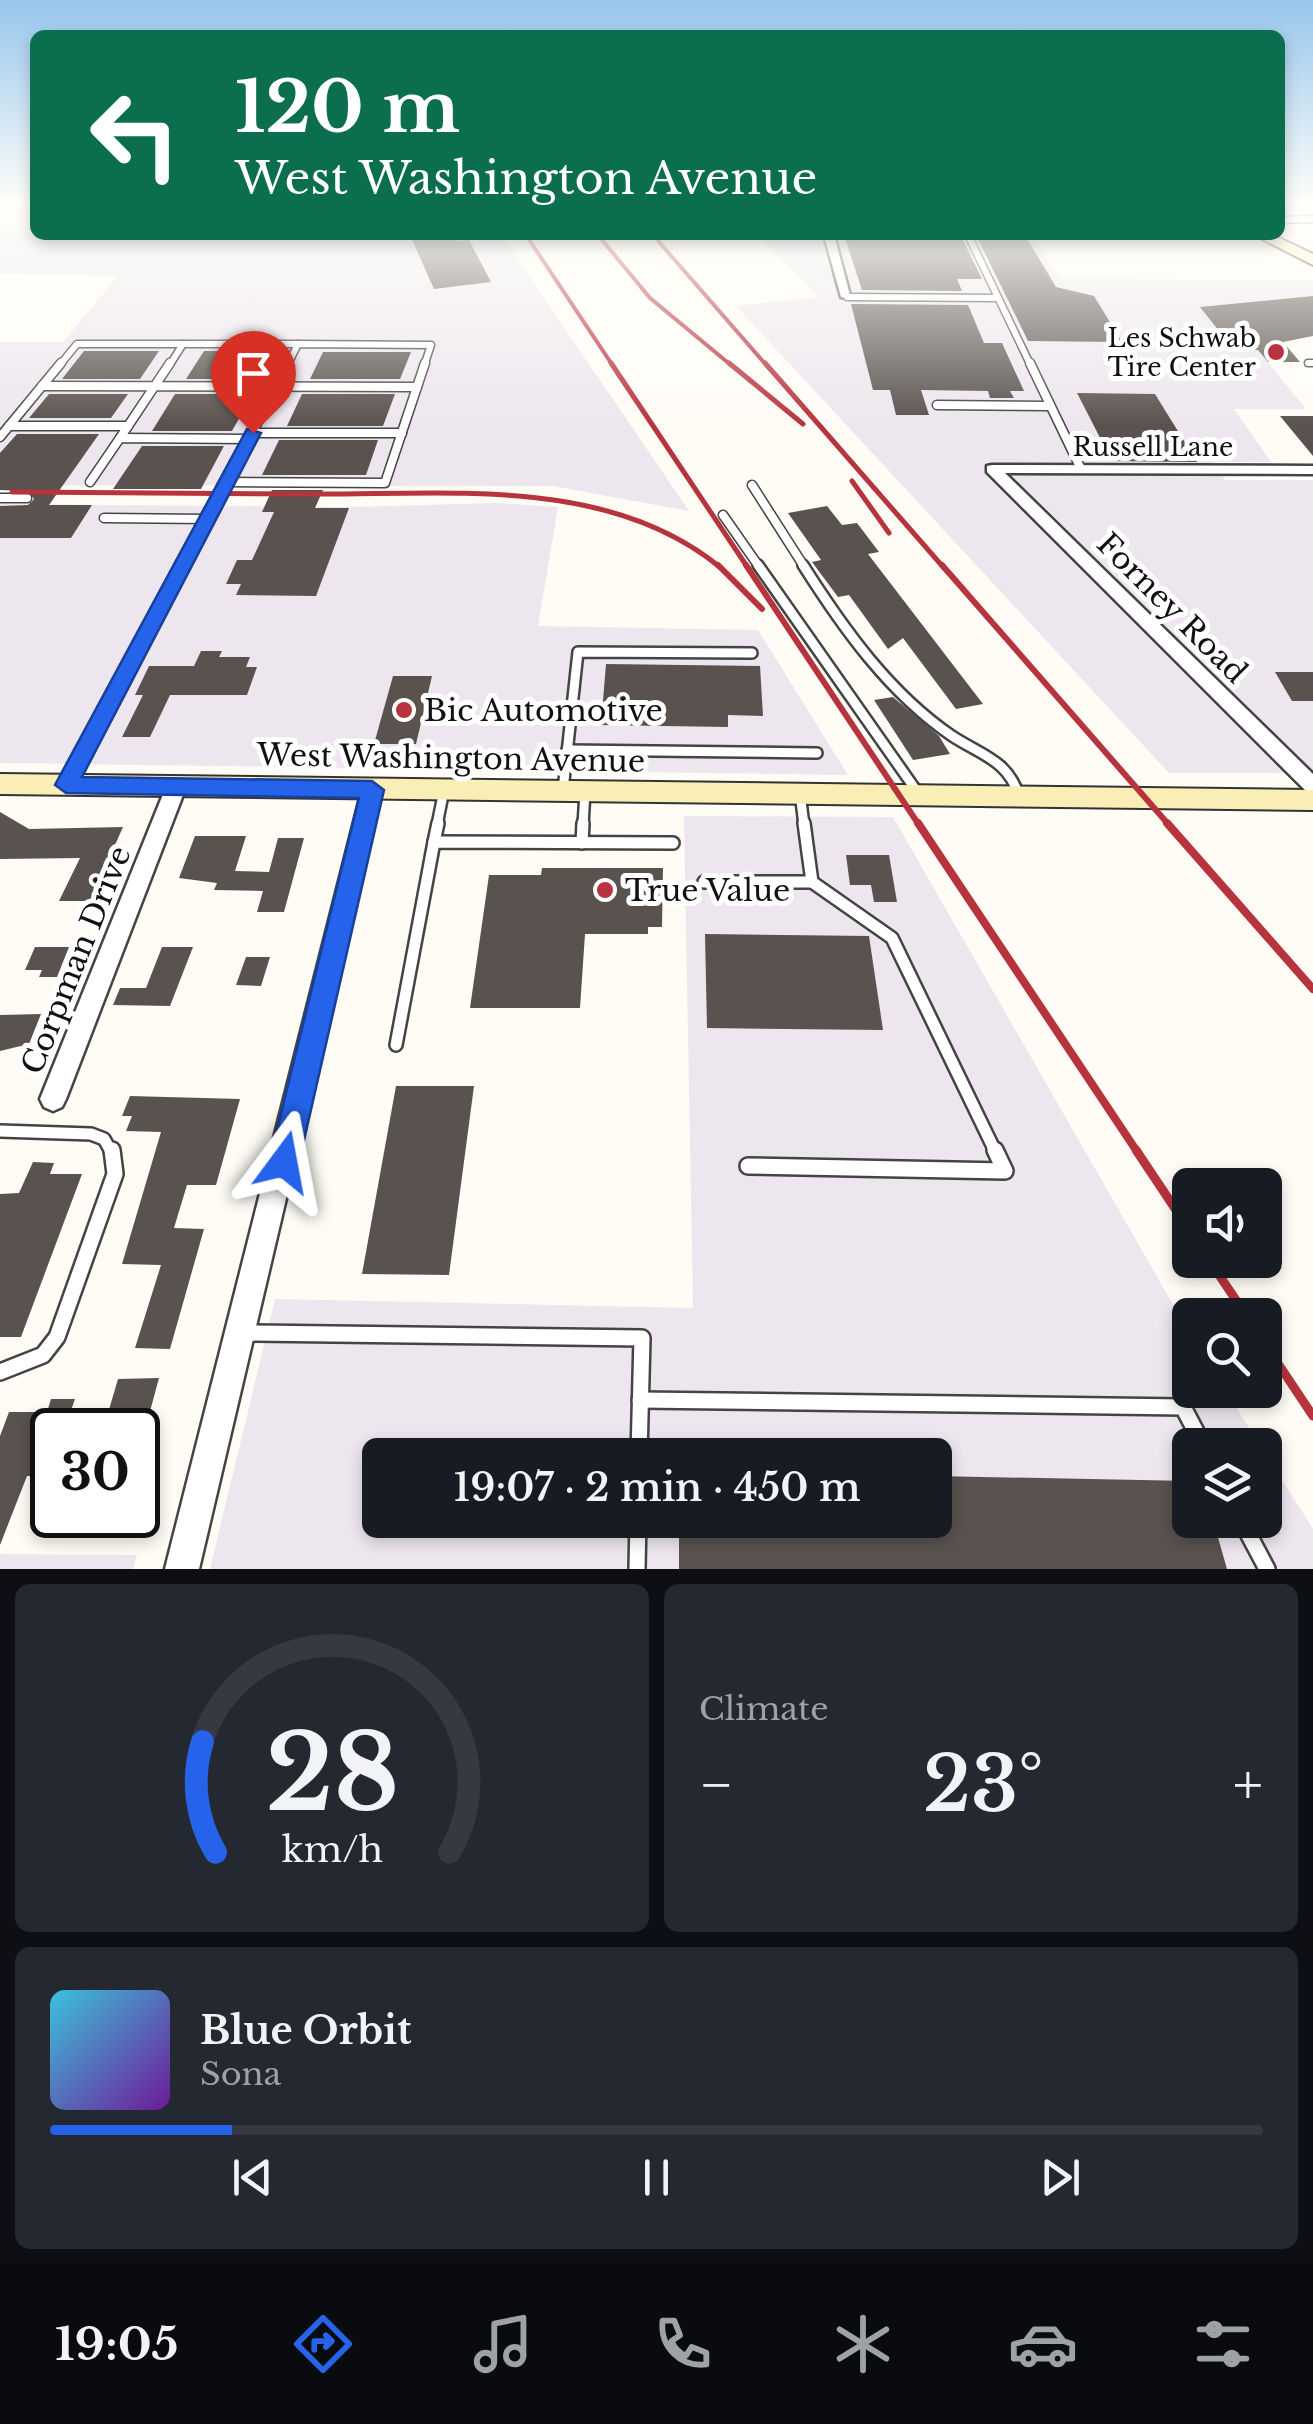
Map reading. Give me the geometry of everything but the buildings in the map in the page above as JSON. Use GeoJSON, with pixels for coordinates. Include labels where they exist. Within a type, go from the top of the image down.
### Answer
{"type":"FeatureCollection","features":[{"type":"Feature","properties":{"kind":"main road","name":"West Washington Avenue"},"geometry":{"type":"LineString","coordinates":[[0,784],[1313,800]]}},
{"type":"Feature","properties":{"kind":"street"},"geometry":{"type":"LineString","coordinates":[[841,279],[846,297]]}},
{"type":"Feature","properties":{"kind":"street","name":"Russell Lane"},"geometry":{"type":"LineString","coordinates":[[992,469],[1313,470]]}},
{"type":"Feature","properties":{"kind":"street","name":"Forney Road"},"geometry":{"type":"LineString","coordinates":[[992,469],[1313,786]]}},
{"type":"Feature","properties":{"kind":"street","name":"Corpman Drive"},"geometry":{"type":"LineString","coordinates":[[53,1099],[176,787]]}},
{"type":"Feature","properties":{"kind":"street"},"geometry":{"type":"LineString","coordinates":[[182,1569],[243,1333],[372,790]]}},
{"type":"Feature","properties":{"kind":"lane"},"geometry":{"type":"LineString","coordinates":[[989,279],[1080,469]]}},
{"type":"Feature","properties":{"kind":"lane"},"geometry":{"type":"LineString","coordinates":[[846,297],[998,298]]}},
{"type":"Feature","properties":{"kind":"lane"},"geometry":{"type":"LineString","coordinates":[[0,437],[77,344],[431,345],[385,483],[227,482]]}},
{"type":"Feature","properties":{"kind":"lane"},"geometry":{"type":"LineString","coordinates":[[90,482],[183,344]]}},
{"type":"Feature","properties":{"kind":"lane"},"geometry":{"type":"LineString","coordinates":[[66,785],[298,344]]}},
{"type":"Feature","properties":{"kind":"lane"},"geometry":{"type":"LineString","coordinates":[[42,386],[417,387]]}},
{"type":"Feature","properties":{"kind":"lane"},"geometry":{"type":"LineString","coordinates":[[937,405],[1050,406]]}},
{"type":"Feature","properties":{"kind":"lane"},"geometry":{"type":"LineString","coordinates":[[9,426],[128,426]]}},
{"type":"Feature","properties":{"kind":"lane"},"geometry":{"type":"LineString","coordinates":[[120,438],[402,433]]}},
{"type":"Feature","properties":{"kind":"lane"},"geometry":{"type":"LineString","coordinates":[[752,486],[878,671],[962,742],[987,751],[1004,764],[1014,775],[1019,796]]}},
{"type":"Feature","properties":{"kind":"lane"},"geometry":{"type":"LineString","coordinates":[[0,498],[27,498]]}},
{"type":"Feature","properties":{"kind":"lane"},"geometry":{"type":"LineString","coordinates":[[723,515],[910,794]]}},
{"type":"Feature","properties":{"kind":"lane"},"geometry":{"type":"LineString","coordinates":[[104,518],[208,519]]}},
{"type":"Feature","properties":{"kind":"lane"},"geometry":{"type":"LineString","coordinates":[[582,843],[567,750],[578,652],[752,654]]}},
{"type":"Feature","properties":{"kind":"lane"},"geometry":{"type":"LineString","coordinates":[[567,750],[817,753]]}},
{"type":"Feature","properties":{"kind":"lane"},"geometry":{"type":"LineString","coordinates":[[396,1045],[444,790]]}},
{"type":"Feature","properties":{"kind":"lane"},"geometry":{"type":"LineString","coordinates":[[800,793],[812,882]]}},
{"type":"Feature","properties":{"kind":"lane"},"geometry":{"type":"LineString","coordinates":[[434,842],[672,844]]}},
{"type":"Feature","properties":{"kind":"lane"},"geometry":{"type":"LineString","coordinates":[[704,882],[812,882],[892,938],[1005,1170],[748,1166]]}},
{"type":"Feature","properties":{"kind":"lane"},"geometry":{"type":"LineString","coordinates":[[0,1131],[91,1134],[104,1139],[116,1161],[115,1174],[56,1337],[42,1355],[0,1372]]}},
{"type":"Feature","properties":{"kind":"lane"},"geometry":{"type":"LineString","coordinates":[[243,1333],[642,1338],[640,1438]]}},
{"type":"Feature","properties":{"kind":"lane"},"geometry":{"type":"LineString","coordinates":[[640,1400],[1183,1408],[1193,1428]]}},
{"type":"Feature","properties":{"kind":"lane"},"geometry":{"type":"LineString","coordinates":[[637,1569],[638,1538]]}},
{"type":"Feature","properties":{"kind":"lane"},"geometry":{"type":"LineString","coordinates":[[1251,1538],[1267,1569]]}},
{"type":"Feature","properties":{"kind":"shaded area"},"geometry":{"type":"Polygon","coordinates":[[[115,279],[531,279],[689,511],[553,486],[0,485],[0,342],[63,342],[115,279]]]}},
{"type":"Feature","properties":{"kind":"shaded area"},"geometry":{"type":"Polygon","coordinates":[[[802,279],[1313,280],[1313,309],[1231,317],[1306,409],[1234,409],[1271,462],[1213,462],[1225,480],[1313,480],[1313,773],[1169,773],[736,306],[819,297],[802,279]]]}},
{"type":"Feature","properties":{"kind":"shaded area"},"geometry":{"type":"Polygon","coordinates":[[[496,503],[558,507],[538,626],[758,630],[848,775],[0,763],[0,504],[350,507],[496,503]]]}},
{"type":"Feature","properties":{"kind":"shaded area"},"geometry":{"type":"Polygon","coordinates":[[[684,816],[893,817],[1172,1303],[1172,1408],[1236,1408],[1249,1428],[1172,1428],[1172,1538],[1282,1538],[1282,1480],[1313,1529],[1313,1569],[210,1569],[275,1299],[693,1308],[684,816]]]}},
{"type":"Feature","properties":{"kind":"shaded area"},"geometry":{"type":"Polygon","coordinates":[[[0,1554],[137,1555],[133,1569],[0,1569],[0,1554]]]}},
{"type":"Feature","properties":{"kind":"railway"},"geometry":{"type":"LineString","coordinates":[[555,279],[612,365]]}},
{"type":"Feature","properties":{"kind":"railway"},"geometry":{"type":"LineString","coordinates":[[634,279],[650,298],[732,366]]}},
{"type":"Feature","properties":{"kind":"railway"},"geometry":{"type":"LineString","coordinates":[[691,279],[767,366]]}},
{"type":"Feature","properties":{"kind":"railway"},"geometry":{"type":"LineString","coordinates":[[729,363],[803,424]]}},
{"type":"Feature","properties":{"kind":"railway"},"geometry":{"type":"LineString","coordinates":[[765,363],[944,568]]}},
{"type":"Feature","properties":{"kind":"railway"},"geometry":{"type":"LineString","coordinates":[[612,365],[747,567]]}},
{"type":"Feature","properties":{"kind":"railway"},"geometry":{"type":"LineString","coordinates":[[852,481],[889,533]]}},
{"type":"Feature","properties":{"kind":"railway"},"geometry":{"type":"LineString","coordinates":[[12,492],[524,496],[629,517],[677,538],[721,568]]}},
{"type":"Feature","properties":{"kind":"railway"},"geometry":{"type":"LineString","coordinates":[[718,565],[721,568]]}},
{"type":"Feature","properties":{"kind":"railway"},"geometry":{"type":"LineString","coordinates":[[942,565],[1169,825]]}},
{"type":"Feature","properties":{"kind":"railway"},"geometry":{"type":"LineString","coordinates":[[747,567],[919,825]]}},
{"type":"Feature","properties":{"kind":"railway"},"geometry":{"type":"LineString","coordinates":[[721,568],[762,609]]}},
{"type":"Feature","properties":{"kind":"railway"},"geometry":{"type":"LineString","coordinates":[[918,823],[1172,1204]]}},
{"type":"Feature","properties":{"kind":"railway"},"geometry":{"type":"LineString","coordinates":[[1167,823],[1313,989]]}},
{"type":"Feature","properties":{"kind":"railway"},"geometry":{"type":"LineString","coordinates":[[1221,1278],[1235,1298]]}},
{"type":"Feature","properties":{"kind":"railway"},"geometry":{"type":"LineString","coordinates":[[1282,1370],[1313,1416]]}},
{"type":"Feature","properties":{"kind":"place","name":"Les Schwab Tire Center"},"geometry":{"type":"Point","coordinates":[1276,352]}},
{"type":"Feature","properties":{"kind":"place","name":"Bic Automotive"},"geometry":{"type":"Point","coordinates":[404,710]}},
{"type":"Feature","properties":{"kind":"place","name":"True Value"},"geometry":{"type":"Point","coordinates":[605,890]}},
{"type":"Feature","properties":{"kind":"route"},"geometry":{"type":"LineString","coordinates":[[253,433],[66,785],[372,790],[284,1162]]}}]}
